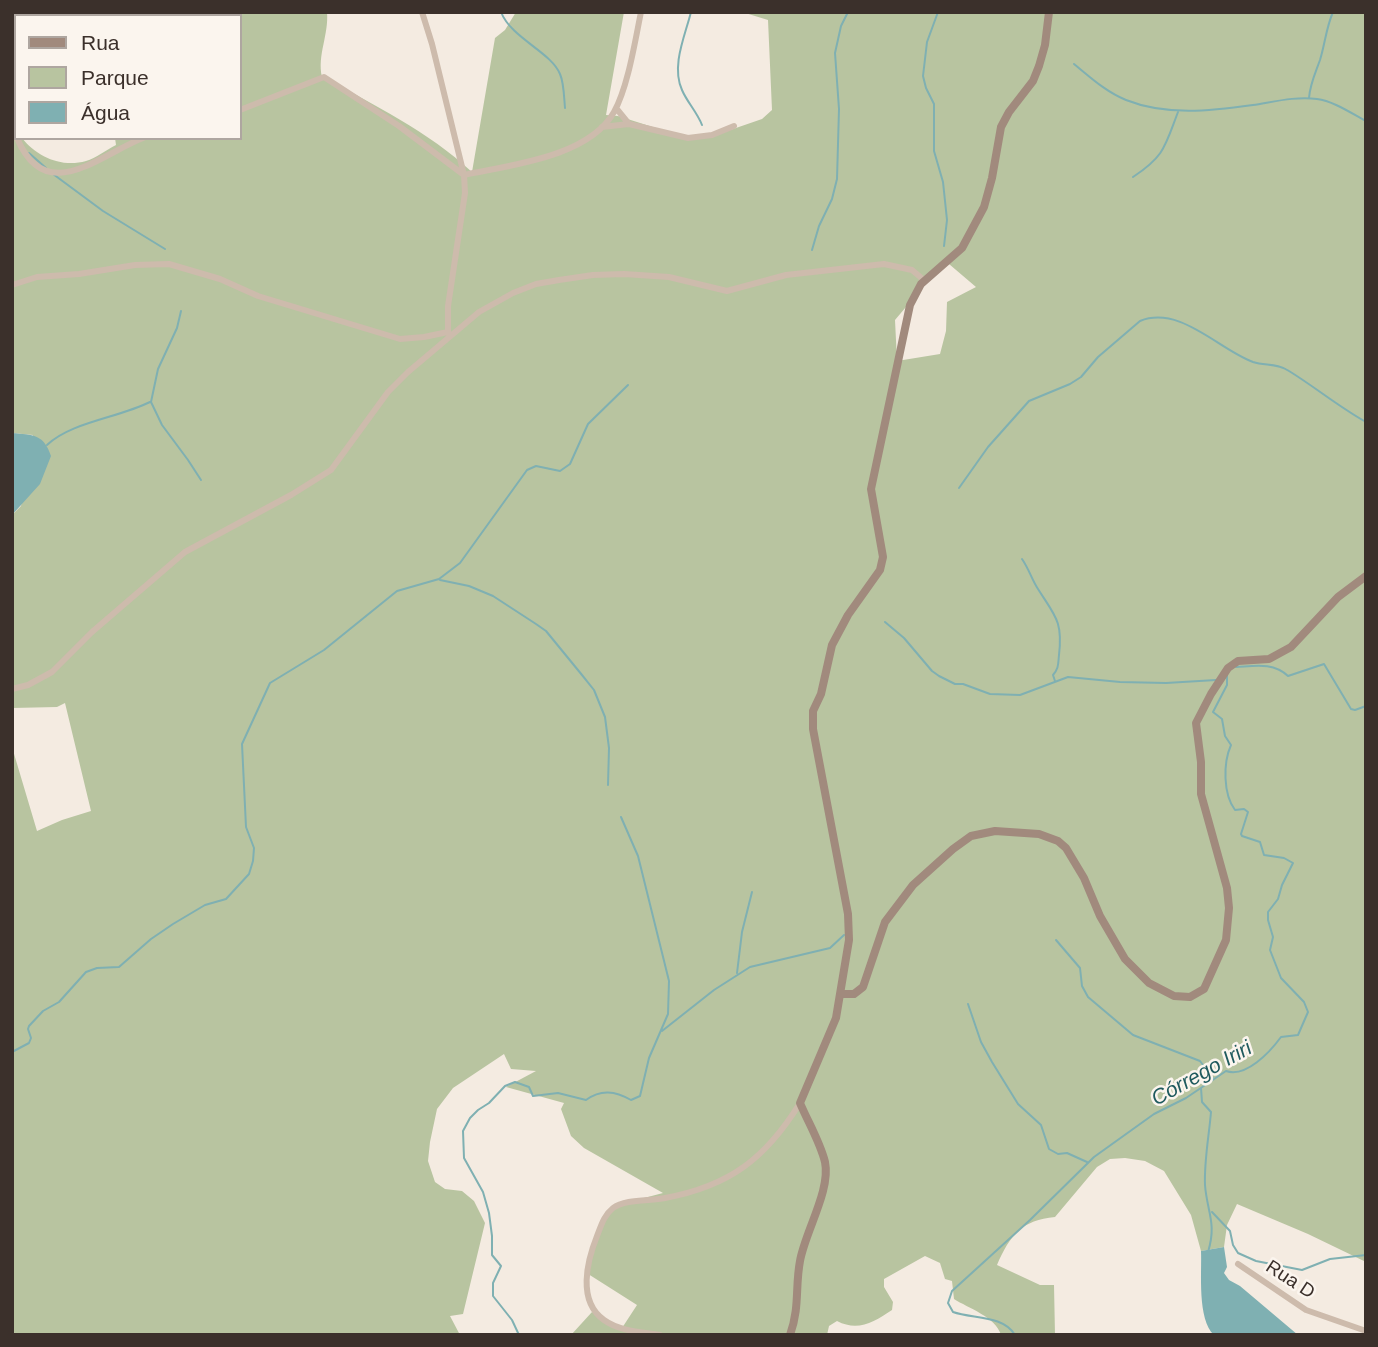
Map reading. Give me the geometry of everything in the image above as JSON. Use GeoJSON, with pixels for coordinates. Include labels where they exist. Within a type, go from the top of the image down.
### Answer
{"type":"FeatureCollection","features":[{"type":"Feature","properties":{"kind":"street"},"geometry":{"type":"LineString","coordinates":[[422,12],[464,175],[464,193],[448,306],[448,335]]}},
{"type":"Feature","properties":{"kind":"street"},"geometry":{"type":"LineString","coordinates":[[242,109],[324,77],[399,126],[464,175],[536,159],[576,146],[602,127],[616,108],[640,12]]}},
{"type":"Feature","properties":{"kind":"street"},"geometry":{"type":"LineString","coordinates":[[660,1335],[613,1326],[597,1314],[587,1283],[587,1263],[607,1213],[618,1205],[690,1192],[741,1170],[771,1144],[800,1103],[829,1038],[849,940],[848,914],[813,729],[813,711],[821,694],[832,645],[848,615],[880,570],[883,557],[871,489],[910,305],[925,281],[962,248],[984,207],[1001,127],[1039,66],[1049,12]]}},
{"type":"Feature","properties":{"kind":"street"},"geometry":{"type":"LineString","coordinates":[[616,108],[629,124]]}},
{"type":"Feature","properties":{"kind":"street"},"geometry":{"type":"LineString","coordinates":[[602,127],[629,124],[688,138],[712,135],[734,126]]}},
{"type":"Feature","properties":{"kind":"street"},"geometry":{"type":"LineString","coordinates":[[18,140],[24,155],[37,167],[64,173],[100,161],[139,140]]}},
{"type":"Feature","properties":{"kind":"street"},"geometry":{"type":"LineString","coordinates":[[12,285],[37,277],[79,274],[135,265],[169,264],[220,279],[258,296],[400,339],[448,335]]}},
{"type":"Feature","properties":{"kind":"street"},"geometry":{"type":"LineString","coordinates":[[12,689],[28,685],[52,672],[92,632],[132,600],[185,551],[291,495],[331,470],[388,392],[448,335],[479,312],[513,293],[536,284],[593,275],[624,274],[669,277],[727,291],[786,275],[884,264],[912,270],[925,281]]}},
{"type":"Feature","properties":{"kind":"street"},"geometry":{"type":"LineString","coordinates":[[840,994],[854,994],[863,988],[885,922],[913,885],[971,836],[995,831],[1039,835],[1058,841],[1066,848],[1084,878],[1100,916],[1125,959],[1149,983],[1174,996],[1191,997],[1204,989],[1226,940],[1229,908],[1225,879],[1202,794],[1196,723],[1228,668],[1238,662],[1269,659],[1291,647],[1338,597],[1366,576]]}},
{"type":"Feature","properties":{"kind":"street"},"geometry":{"type":"LineString","coordinates":[[790,1335],[797,1314],[802,1252],[826,1172],[819,1146],[800,1103]]}},
{"type":"Feature","properties":{"kind":"street","name":"Rua D"},"geometry":{"type":"LineString","coordinates":[[1238,1264],[1306,1310],[1366,1331]]}},
{"type":"Feature","properties":{"kind":"green space"},"geometry":{"type":"Polygon","coordinates":[[[99,12],[327,12],[321,61],[322,77],[419,131],[472,172],[495,38],[505,30],[516,12],[624,12],[606,115],[618,116],[678,135],[707,138],[762,119],[772,110],[768,20],[742,12],[1366,12],[1366,1262],[1237,1204],[1227,1225],[1224,1247],[1201,1251],[1191,1215],[1164,1171],[1145,1161],[1110,1159],[1097,1167],[1055,1217],[1034,1222],[1018,1231],[997,1265],[1040,1285],[1054,1285],[1055,1335],[1001,1335],[988,1318],[954,1299],[952,1281],[945,1279],[940,1263],[925,1256],[884,1279],[884,1287],[893,1302],[892,1310],[859,1326],[837,1321],[829,1326],[827,1335],[571,1335],[592,1312],[622,1328],[637,1305],[585,1272],[604,1215],[621,1204],[663,1193],[584,1148],[571,1136],[561,1109],[564,1103],[506,1087],[536,1071],[511,1069],[504,1054],[453,1088],[437,1109],[430,1142],[428,1161],[435,1182],[445,1189],[462,1191],[474,1201],[485,1223],[463,1314],[450,1316],[460,1335],[12,1335],[12,747],[37,831],[91,811],[65,703],[57,707],[12,708],[12,515],[21,506],[33,435],[12,433],[12,116],[14,140],[24,140],[35,151],[59,162],[86,161],[116,145],[115,140],[242,140],[242,14],[99,12]],[[949,264],[925,277],[911,301],[895,320],[897,361],[940,354],[946,331],[947,302],[976,287],[949,264]]]}},
{"type":"Feature","properties":{"kind":"water"},"geometry":{"type":"Polygon","coordinates":[[[12,433],[37,437],[45,443],[51,456],[40,484],[12,515],[12,433]]]}},
{"type":"Feature","properties":{"kind":"water"},"geometry":{"type":"Polygon","coordinates":[[[1224,1247],[1227,1267],[1224,1273],[1229,1280],[1240,1286],[1298,1335],[1214,1335],[1205,1318],[1203,1307],[1201,1251],[1224,1247]]]}},
{"type":"Feature","properties":{"kind":"waterway"},"geometry":{"type":"LineString","coordinates":[[501,12],[513,30],[555,66],[562,82],[565,108]]}},
{"type":"Feature","properties":{"kind":"waterway"},"geometry":{"type":"LineString","coordinates":[[691,12],[680,51],[678,71],[682,90],[702,125]]}},
{"type":"Feature","properties":{"kind":"waterway"},"geometry":{"type":"LineString","coordinates":[[812,250],[837,179],[839,109],[835,53],[841,26],[848,12]]}},
{"type":"Feature","properties":{"kind":"waterway"},"geometry":{"type":"LineString","coordinates":[[938,12],[927,42],[923,76],[934,104],[934,151],[943,182],[947,220],[944,246]]}},
{"type":"Feature","properties":{"kind":"waterway"},"geometry":{"type":"LineString","coordinates":[[1309,98],[1333,12]]}},
{"type":"Feature","properties":{"kind":"waterway"},"geometry":{"type":"LineString","coordinates":[[1074,64],[1119,97],[1141,105],[1173,110],[1205,110],[1309,98],[1329,102],[1366,121]]}},
{"type":"Feature","properties":{"kind":"waterway"},"geometry":{"type":"LineString","coordinates":[[1133,177],[1152,163],[1163,149],[1178,112]]}},
{"type":"Feature","properties":{"kind":"waterway"},"geometry":{"type":"LineString","coordinates":[[29,153],[46,168]]}},
{"type":"Feature","properties":{"kind":"waterway"},"geometry":{"type":"LineString","coordinates":[[53,174],[103,211],[165,249]]}},
{"type":"Feature","properties":{"kind":"waterway"},"geometry":{"type":"LineString","coordinates":[[181,311],[177,328],[158,369],[151,402],[162,425],[201,480]]}},
{"type":"Feature","properties":{"kind":"waterway"},"geometry":{"type":"LineString","coordinates":[[959,488],[988,447],[1029,401],[1081,377],[1098,357],[1140,321],[1155,318],[1184,324],[1253,362],[1285,368],[1366,422]]}},
{"type":"Feature","properties":{"kind":"waterway"},"geometry":{"type":"LineString","coordinates":[[12,1052],[29,1043],[29,1026],[43,1011],[59,1002],[86,972],[97,968],[119,967],[173,924],[205,905],[226,899],[249,874],[254,848],[246,827],[242,744],[270,683],[324,650],[397,591],[439,579],[460,563],[527,470],[536,466],[560,471],[570,464],[588,424],[628,385]]}},
{"type":"Feature","properties":{"kind":"waterway"},"geometry":{"type":"LineString","coordinates":[[47,445],[69,431],[150,402]]}},
{"type":"Feature","properties":{"kind":"waterway"},"geometry":{"type":"LineString","coordinates":[[1022,559],[1059,626],[1058,666],[1053,675],[1055,681]]}},
{"type":"Feature","properties":{"kind":"waterway"},"geometry":{"type":"LineString","coordinates":[[440,580],[469,586],[493,596],[546,631],[594,690],[605,717],[609,748],[608,785]]}},
{"type":"Feature","properties":{"kind":"waterway"},"geometry":{"type":"LineString","coordinates":[[885,622],[904,638],[939,676],[955,684],[963,684],[990,694],[1020,695],[1068,677],[1166,683],[1216,680]]}},
{"type":"Feature","properties":{"kind":"waterway","name":"Córrego Iriri"},"geometry":{"type":"LineString","coordinates":[[1236,667],[1270,667],[1288,676],[1324,664],[1351,709],[1366,706]]}},
{"type":"Feature","properties":{"kind":"waterway","name":"Córrego Iriri"},"geometry":{"type":"LineString","coordinates":[[1015,1335],[1003,1324],[995,1321],[953,1312],[948,1303],[952,1291],[1094,1157],[1154,1114],[1186,1098],[1226,1071],[1241,1071],[1257,1062],[1281,1037],[1298,1035],[1308,1012],[1304,1002],[1281,978],[1270,950],[1273,937],[1268,912],[1278,899],[1293,863],[1284,858],[1264,855],[1260,842],[1242,836],[1248,812],[1244,809],[1235,810],[1228,796],[1226,769],[1231,745],[1225,736],[1222,719],[1213,712],[1227,685],[1227,675]]}},
{"type":"Feature","properties":{"kind":"waterway"},"geometry":{"type":"LineString","coordinates":[[519,1335],[512,1320],[493,1296],[493,1283],[501,1266],[492,1255],[489,1213],[483,1192],[464,1158],[463,1131],[478,1110],[505,1086],[515,1082],[529,1087],[533,1096],[558,1093],[586,1100],[603,1093],[614,1093],[631,1100],[640,1096],[649,1058],[668,1014],[669,981],[638,856],[621,817]]}},
{"type":"Feature","properties":{"kind":"waterway"},"geometry":{"type":"LineString","coordinates":[[737,973],[742,932],[752,892]]}},
{"type":"Feature","properties":{"kind":"waterway"},"geometry":{"type":"LineString","coordinates":[[662,1031],[714,990],[750,967],[830,948],[844,935]]}},
{"type":"Feature","properties":{"kind":"waterway"},"geometry":{"type":"LineString","coordinates":[[1056,940],[1080,968],[1082,986],[1088,997],[1133,1035],[1200,1061],[1213,1078]]}},
{"type":"Feature","properties":{"kind":"waterway"},"geometry":{"type":"LineString","coordinates":[[968,1004],[981,1042],[992,1062],[1018,1104],[1041,1125],[1049,1149],[1087,1162]]}},
{"type":"Feature","properties":{"kind":"waterway"},"geometry":{"type":"LineString","coordinates":[[1201,1088],[1202,1102],[1211,1112],[1205,1176],[1212,1225],[1208,1252]]}},
{"type":"Feature","properties":{"kind":"waterway"},"geometry":{"type":"LineString","coordinates":[[1212,1212],[1230,1231],[1238,1253],[1256,1261],[1302,1270],[1330,1259],[1366,1255]]}}]}
